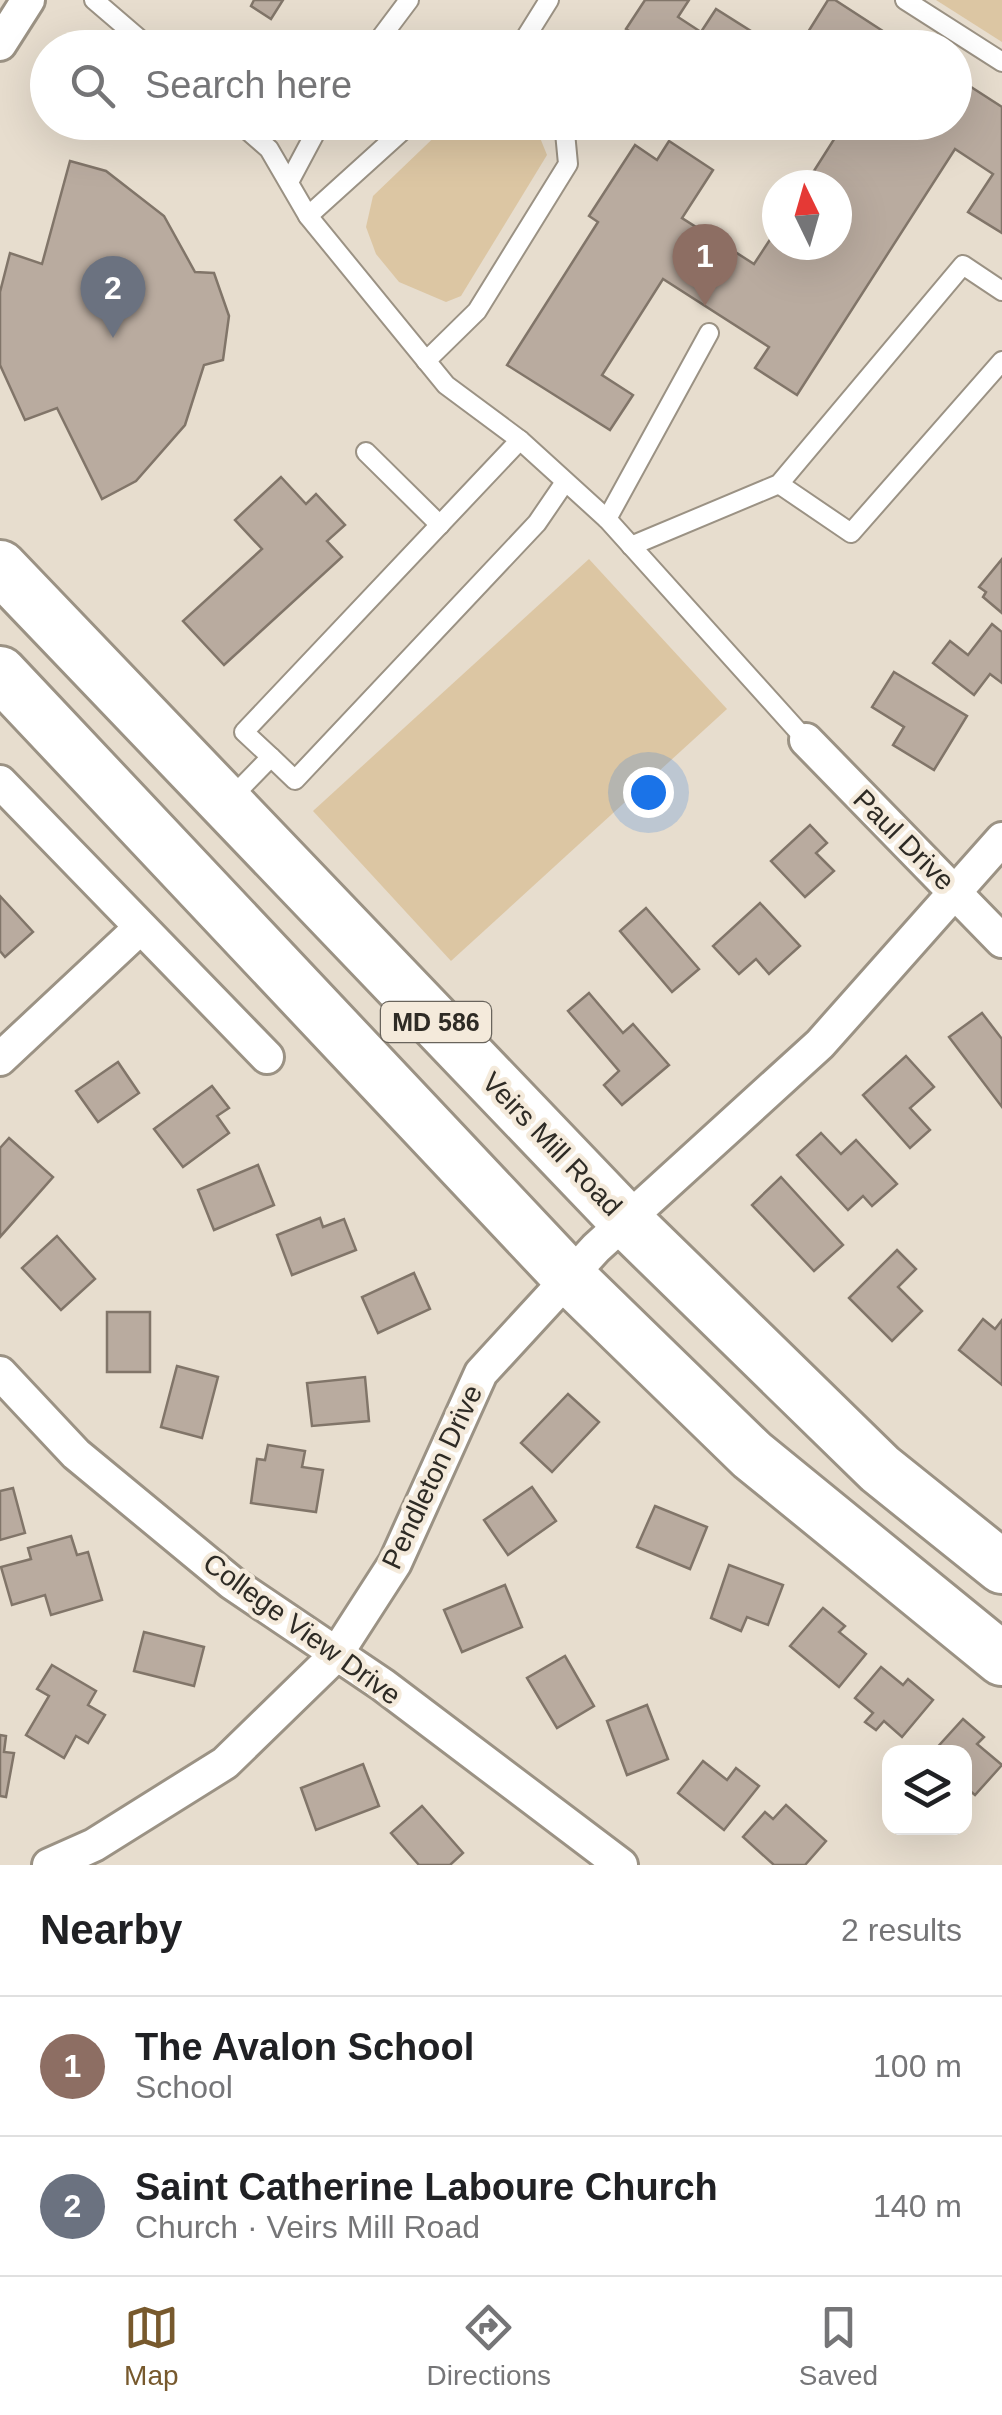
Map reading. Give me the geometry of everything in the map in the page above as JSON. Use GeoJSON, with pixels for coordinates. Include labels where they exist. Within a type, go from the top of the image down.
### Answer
{"type":"FeatureCollection","features":[{"type":"Feature","properties":{"kind":"main road","name":"Veirs Mill Road"},"geometry":{"type":"LineString","coordinates":[[0,567],[626,1221],[880,1469],[1002,1567]]}},
{"type":"Feature","properties":{"kind":"main road","name":"MD 586"},"geometry":{"type":"LineString","coordinates":[[0,673],[570,1276],[752,1455],[1002,1660]]}},
{"type":"Feature","properties":{"kind":"street"},"geometry":{"type":"LineString","coordinates":[[0,44],[28,0]]}},
{"type":"Feature","properties":{"kind":"street","name":"Paul Drive"},"geometry":{"type":"LineString","coordinates":[[806,740],[1002,941]]}},
{"type":"Feature","properties":{"kind":"street"},"geometry":{"type":"LineString","coordinates":[[0,782],[266,1057]]}},
{"type":"Feature","properties":{"kind":"street","name":"Pendleton Drive"},"geometry":{"type":"LineString","coordinates":[[49,1865],[99,1855],[225,1763],[336,1656],[395,1562],[481,1373],[626,1221],[820,1044],[958,894],[1002,839]]}},
{"type":"Feature","properties":{"kind":"street"},"geometry":{"type":"LineString","coordinates":[[0,1059],[140,928]]}},
{"type":"Feature","properties":{"kind":"street","name":"College View Drive"},"geometry":{"type":"LineString","coordinates":[[0,1373],[76,1454],[232,1583],[383,1685],[621,1865]]}},
{"type":"Feature","properties":{"kind":"lane"},"geometry":{"type":"LineString","coordinates":[[94,0],[129,30]]}},
{"type":"Feature","properties":{"kind":"lane"},"geometry":{"type":"LineString","coordinates":[[386,30],[409,0]]}},
{"type":"Feature","properties":{"kind":"lane"},"geometry":{"type":"LineString","coordinates":[[530,30],[549,0]]}},
{"type":"Feature","properties":{"kind":"lane"},"geometry":{"type":"LineString","coordinates":[[905,0],[952,30]]}},
{"type":"Feature","properties":{"kind":"lane"},"geometry":{"type":"LineString","coordinates":[[972,43],[1002,62]]}},
{"type":"Feature","properties":{"kind":"lane"},"geometry":{"type":"LineString","coordinates":[[258,140],[269,150],[308,216],[446,384],[520,440],[607,519],[806,740]]}},
{"type":"Feature","properties":{"kind":"lane"},"geometry":{"type":"LineString","coordinates":[[289,182],[311,140]]}},
{"type":"Feature","properties":{"kind":"lane"},"geometry":{"type":"LineString","coordinates":[[308,216],[392,140]]}},
{"type":"Feature","properties":{"kind":"lane"},"geometry":{"type":"LineString","coordinates":[[426,362],[477,311],[568,164],[566,140]]}},
{"type":"Feature","properties":{"kind":"lane"},"geometry":{"type":"LineString","coordinates":[[631,546],[779,484],[963,265],[1002,291]]}},
{"type":"Feature","properties":{"kind":"lane"},"geometry":{"type":"LineString","coordinates":[[607,519],[709,334]]}},
{"type":"Feature","properties":{"kind":"lane"},"geometry":{"type":"LineString","coordinates":[[779,484],[851,533],[1002,362]]}},
{"type":"Feature","properties":{"kind":"lane"},"geometry":{"type":"LineString","coordinates":[[520,440],[244,732],[295,780],[537,523],[565,482]]}},
{"type":"Feature","properties":{"kind":"lane"},"geometry":{"type":"LineString","coordinates":[[366,452],[440,525]]}},
{"type":"Feature","properties":{"kind":"lane"},"geometry":{"type":"LineString","coordinates":[[226,803],[271,756]]}},
{"type":"Feature","properties":{"kind":"shaded area"},"geometry":{"type":"Polygon","coordinates":[[[936,0],[1002,0],[1002,42],[936,0]]]}},
{"type":"Feature","properties":{"kind":"shaded area"},"geometry":{"type":"Polygon","coordinates":[[[431,140],[541,140],[547,155],[461,296],[446,302],[399,282],[376,254],[366,227],[373,196],[431,140]]]}},
{"type":"Feature","properties":{"kind":"shaded area"},"geometry":{"type":"Polygon","coordinates":[[[589,559],[727,709],[451,961],[313,811],[589,559]]]}},
{"type":"Feature","properties":{"kind":"building"},"geometry":{"type":"Polygon","coordinates":[[[254,0],[283,0],[271,19],[251,6],[254,0]]]}},
{"type":"Feature","properties":{"kind":"building"},"geometry":{"type":"Polygon","coordinates":[[[645,0],[689,0],[678,17],[698,30],[628,30],[645,0]]]}},
{"type":"Feature","properties":{"kind":"building"},"geometry":{"type":"Polygon","coordinates":[[[828,0],[835,0],[881,30],[809,30],[828,0]]]}},
{"type":"Feature","properties":{"kind":"building"},"geometry":{"type":"Polygon","coordinates":[[[716,9],[749,30],[702,30],[716,9]]]}},
{"type":"Feature","properties":{"kind":"building"},"geometry":{"type":"Polygon","coordinates":[[[972,88],[1002,107],[1002,233],[968,212],[993,174],[955,149],[797,395],[755,368],[769,347],[663,279],[602,375],[633,395],[610,430],[507,365],[598,222],[589,216],[635,145],[657,160],[669,141],[713,170],[682,218],[754,264],[762,252],[762,260],[852,260],[852,170],[815,170],[834,140],[972,140],[972,88]]]}},
{"type":"Feature","properties":{"kind":"building"},"geometry":{"type":"Polygon","coordinates":[[[70,161],[106,171],[164,216],[195,272],[214,273],[229,316],[223,360],[204,365],[185,425],[136,481],[102,499],[57,408],[25,420],[0,365],[0,292],[10,253],[42,264],[70,161]]]}},
{"type":"Feature","properties":{"kind":"building"},"geometry":{"type":"Polygon","coordinates":[[[281,477],[306,504],[316,494],[345,525],[327,541],[342,557],[224,665],[183,621],[262,549],[235,520],[281,477]]]}},
{"type":"Feature","properties":{"kind":"building"},"geometry":{"type":"Polygon","coordinates":[[[1002,559],[1002,613],[983,597],[986,592],[979,587],[1002,559]]]}},
{"type":"Feature","properties":{"kind":"building"},"geometry":{"type":"Polygon","coordinates":[[[992,624],[1002,632],[1002,683],[990,674],[974,695],[933,663],[950,641],[968,655],[992,624]]]}},
{"type":"Feature","properties":{"kind":"building"},"geometry":{"type":"Polygon","coordinates":[[[894,672],[967,716],[934,770],[893,745],[904,727],[872,707],[894,672]]]}},
{"type":"Feature","properties":{"kind":"building"},"geometry":{"type":"Polygon","coordinates":[[[810,825],[827,843],[816,853],[834,871],[805,897],[771,861],[810,825]]]}},
{"type":"Feature","properties":{"kind":"building"},"geometry":{"type":"Polygon","coordinates":[[[0,896],[33,932],[5,957],[0,951],[0,896]]]}},
{"type":"Feature","properties":{"kind":"building"},"geometry":{"type":"Polygon","coordinates":[[[760,903],[800,946],[769,974],[756,959],[739,974],[713,946],[760,903]]]}},
{"type":"Feature","properties":{"kind":"building"},"geometry":{"type":"Polygon","coordinates":[[[646,908],[699,969],[672,992],[620,931],[646,908]]]}},
{"type":"Feature","properties":{"kind":"building"},"geometry":{"type":"Polygon","coordinates":[[[589,993],[623,1033],[633,1024],[669,1065],[622,1105],[604,1085],[619,1071],[568,1011],[589,993]]]}},
{"type":"Feature","properties":{"kind":"building"},"geometry":{"type":"Polygon","coordinates":[[[982,1013],[1002,1039],[1002,1107],[949,1037],[982,1013]]]}},
{"type":"Feature","properties":{"kind":"building"},"geometry":{"type":"Polygon","coordinates":[[[906,1056],[934,1087],[910,1108],[930,1130],[910,1148],[863,1095],[906,1056]]]}},
{"type":"Feature","properties":{"kind":"building"},"geometry":{"type":"Polygon","coordinates":[[[118,1062],[139,1093],[98,1122],[76,1091],[118,1062]]]}},
{"type":"Feature","properties":{"kind":"building"},"geometry":{"type":"Polygon","coordinates":[[[212,1086],[229,1108],[217,1116],[229,1133],[183,1167],[154,1129],[212,1086]]]}},
{"type":"Feature","properties":{"kind":"building"},"geometry":{"type":"Polygon","coordinates":[[[821,1133],[841,1154],[856,1140],[897,1184],[872,1206],[863,1196],[848,1210],[797,1155],[821,1133]]]}},
{"type":"Feature","properties":{"kind":"building"},"geometry":{"type":"Polygon","coordinates":[[[9,1138],[53,1177],[0,1237],[0,1148],[9,1138]]]}},
{"type":"Feature","properties":{"kind":"building"},"geometry":{"type":"Polygon","coordinates":[[[258,1165],[274,1205],[214,1230],[198,1190],[258,1165]]]}},
{"type":"Feature","properties":{"kind":"building"},"geometry":{"type":"Polygon","coordinates":[[[781,1177],[843,1245],[814,1271],[752,1205],[781,1177]]]}},
{"type":"Feature","properties":{"kind":"building"},"geometry":{"type":"Polygon","coordinates":[[[320,1218],[323,1227],[344,1219],[356,1250],[292,1275],[277,1235],[320,1218]]]}},
{"type":"Feature","properties":{"kind":"building"},"geometry":{"type":"Polygon","coordinates":[[[57,1236],[95,1279],[61,1310],[22,1268],[57,1236]]]}},
{"type":"Feature","properties":{"kind":"building"},"geometry":{"type":"Polygon","coordinates":[[[897,1250],[916,1269],[898,1287],[922,1311],[892,1341],[849,1298],[897,1250]]]}},
{"type":"Feature","properties":{"kind":"building"},"geometry":{"type":"Polygon","coordinates":[[[414,1273],[430,1309],[378,1333],[362,1297],[414,1273]]]}},
{"type":"Feature","properties":{"kind":"building"},"geometry":{"type":"Polygon","coordinates":[[[107,1312],[150,1312],[150,1372],[107,1372],[107,1312]]]}},
{"type":"Feature","properties":{"kind":"building"},"geometry":{"type":"Polygon","coordinates":[[[983,1319],[995,1329],[1002,1320],[1002,1385],[959,1350],[983,1319]]]}},
{"type":"Feature","properties":{"kind":"building"},"geometry":{"type":"Polygon","coordinates":[[[177,1366],[218,1377],[202,1438],[161,1427],[177,1366]]]}},
{"type":"Feature","properties":{"kind":"building"},"geometry":{"type":"Polygon","coordinates":[[[365,1377],[369,1421],[312,1426],[307,1383],[365,1377]]]}},
{"type":"Feature","properties":{"kind":"building"},"geometry":{"type":"Polygon","coordinates":[[[568,1394],[599,1422],[552,1472],[521,1443],[568,1394]]]}},
{"type":"Feature","properties":{"kind":"building"},"geometry":{"type":"Polygon","coordinates":[[[268,1445],[305,1451],[302,1467],[323,1470],[316,1512],[251,1503],[257,1459],[265,1460],[268,1445]]]}},
{"type":"Feature","properties":{"kind":"building"},"geometry":{"type":"Polygon","coordinates":[[[532,1487],[556,1521],[508,1555],[484,1520],[532,1487]]]}},
{"type":"Feature","properties":{"kind":"building"},"geometry":{"type":"Polygon","coordinates":[[[13,1488],[25,1533],[0,1540],[0,1491],[13,1488]]]}},
{"type":"Feature","properties":{"kind":"building"},"geometry":{"type":"Polygon","coordinates":[[[655,1506],[707,1527],[690,1569],[637,1547],[655,1506]]]}},
{"type":"Feature","properties":{"kind":"building"},"geometry":{"type":"Polygon","coordinates":[[[71,1536],[77,1555],[88,1552],[102,1600],[51,1615],[45,1595],[12,1605],[1,1567],[31,1559],[28,1548],[71,1536]]]}},
{"type":"Feature","properties":{"kind":"building"},"geometry":{"type":"Polygon","coordinates":[[[729,1565],[783,1585],[768,1625],[747,1617],[741,1631],[711,1618],[729,1565]]]}},
{"type":"Feature","properties":{"kind":"building"},"geometry":{"type":"Polygon","coordinates":[[[505,1585],[522,1627],[462,1652],[444,1610],[505,1585]]]}},
{"type":"Feature","properties":{"kind":"building"},"geometry":{"type":"Polygon","coordinates":[[[823,1608],[845,1626],[839,1632],[866,1654],[839,1687],[790,1646],[823,1608]]]}},
{"type":"Feature","properties":{"kind":"building"},"geometry":{"type":"Polygon","coordinates":[[[144,1632],[204,1647],[194,1686],[134,1671],[144,1632]]]}},
{"type":"Feature","properties":{"kind":"building"},"geometry":{"type":"Polygon","coordinates":[[[565,1656],[594,1706],[557,1728],[527,1678],[565,1656]]]}},
{"type":"Feature","properties":{"kind":"building"},"geometry":{"type":"Polygon","coordinates":[[[52,1665],[96,1691],[88,1705],[105,1715],[88,1743],[76,1736],[64,1758],[26,1735],[49,1696],[37,1689],[52,1665]]]}},
{"type":"Feature","properties":{"kind":"building"},"geometry":{"type":"Polygon","coordinates":[[[881,1667],[903,1685],[908,1679],[933,1700],[902,1737],[884,1721],[876,1730],[865,1722],[873,1713],[855,1698],[881,1667]]]}},
{"type":"Feature","properties":{"kind":"building"},"geometry":{"type":"Polygon","coordinates":[[[647,1705],[668,1759],[627,1775],[607,1721],[647,1705]]]}},
{"type":"Feature","properties":{"kind":"building"},"geometry":{"type":"Polygon","coordinates":[[[963,1719],[984,1737],[977,1744],[1002,1765],[975,1795],[972,1745],[939,1745],[963,1719]]]}},
{"type":"Feature","properties":{"kind":"building"},"geometry":{"type":"Polygon","coordinates":[[[0,1735],[6,1736],[4,1752],[14,1753],[6,1797],[0,1796],[0,1735]]]}},
{"type":"Feature","properties":{"kind":"building"},"geometry":{"type":"Polygon","coordinates":[[[703,1761],[727,1780],[736,1768],[759,1786],[724,1830],[678,1793],[703,1761]]]}},
{"type":"Feature","properties":{"kind":"building"},"geometry":{"type":"Polygon","coordinates":[[[363,1764],[379,1806],[316,1830],[301,1788],[363,1764]]]}},
{"type":"Feature","properties":{"kind":"building"},"geometry":{"type":"Polygon","coordinates":[[[786,1805],[826,1841],[805,1865],[774,1865],[743,1837],[765,1812],[773,1819],[786,1805]]]}},
{"type":"Feature","properties":{"kind":"building"},"geometry":{"type":"Polygon","coordinates":[[[422,1806],[463,1853],[450,1865],[419,1865],[391,1833],[422,1806]]]}},
{"type":"Feature","properties":{"kind":"place","name":"The Avalon School"},"geometry":{"type":"Point","coordinates":[705,306]}},
{"type":"Feature","properties":{"kind":"place","name":"Saint Catherine Laboure Church"},"geometry":{"type":"Point","coordinates":[113,338]}}]}
